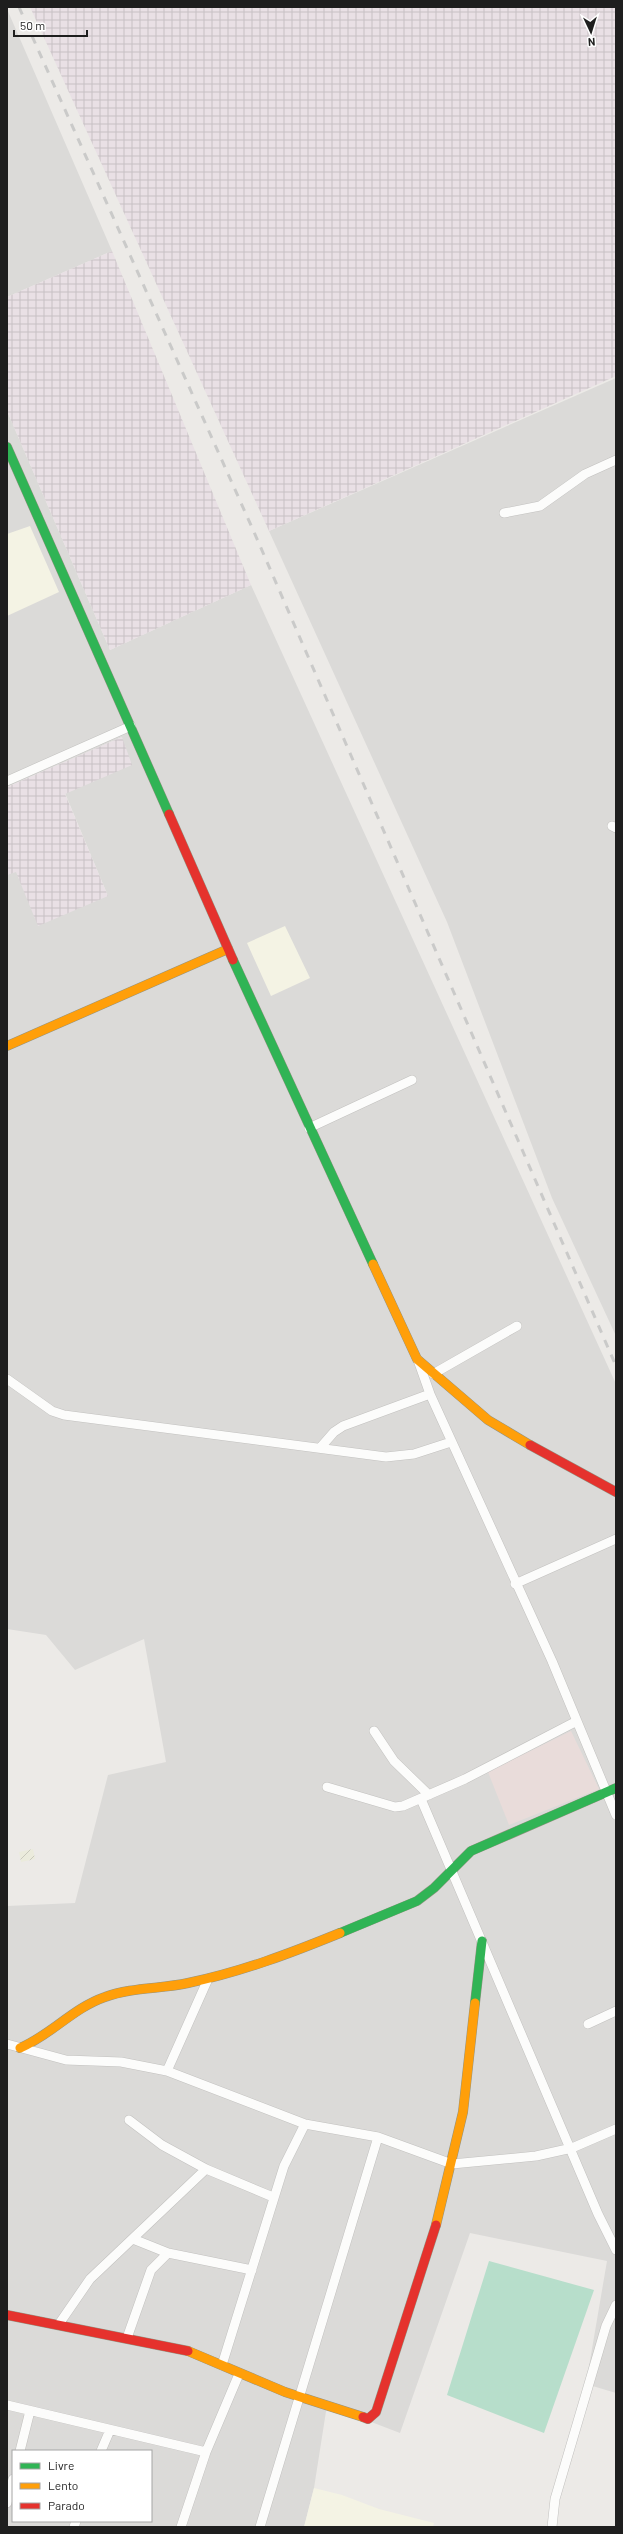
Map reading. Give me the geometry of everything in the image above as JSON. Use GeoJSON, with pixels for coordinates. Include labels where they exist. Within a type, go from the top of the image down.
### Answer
{"type":"FeatureCollection","features":[{"type":"Feature","properties":{"kind":"street"},"geometry":{"type":"LineString","coordinates":[[7,446],[228,949],[309,1128],[417,1359],[430,1394],[577,1721],[616,1815]]}},
{"type":"Feature","properties":{"kind":"street"},"geometry":{"type":"LineString","coordinates":[[504,513],[540,506],[585,474],[616,460]]}},
{"type":"Feature","properties":{"kind":"street"},"geometry":{"type":"LineString","coordinates":[[7,781],[131,726]]}},
{"type":"Feature","properties":{"kind":"street"},"geometry":{"type":"LineString","coordinates":[[7,1046],[228,949]]}},
{"type":"Feature","properties":{"kind":"street"},"geometry":{"type":"LineString","coordinates":[[309,1128],[412,1080]]}},
{"type":"Feature","properties":{"kind":"street"},"geometry":{"type":"LineString","coordinates":[[433,1374],[517,1326]]}},
{"type":"Feature","properties":{"kind":"street"},"geometry":{"type":"LineString","coordinates":[[417,1359],[433,1374],[500,1428],[565,1466],[616,1492]]}},
{"type":"Feature","properties":{"kind":"street"},"geometry":{"type":"LineString","coordinates":[[7,1379],[52,1411],[64,1415],[386,1457],[414,1454],[451,1442]]}},
{"type":"Feature","properties":{"kind":"street"},"geometry":{"type":"LineString","coordinates":[[320,1448],[334,1432],[343,1426],[430,1394]]}},
{"type":"Feature","properties":{"kind":"street"},"geometry":{"type":"LineString","coordinates":[[516,1584],[616,1539]]}},
{"type":"Feature","properties":{"kind":"street"},"geometry":{"type":"LineString","coordinates":[[327,1787],[395,1807],[425,1797],[577,1721]]}},
{"type":"Feature","properties":{"kind":"street"},"geometry":{"type":"LineString","coordinates":[[374,1731],[394,1761],[425,1797],[450,1868],[572,2148],[598,2214],[616,2250]]}},
{"type":"Feature","properties":{"kind":"street"},"geometry":{"type":"LineString","coordinates":[[20,2048],[34,2042],[76,2010],[104,1997],[129,1990],[186,1984],[208,1979],[259,1962],[286,1955],[406,1908],[423,1898],[435,1887],[450,1868],[471,1851],[606,1791],[616,1788]]}},
{"type":"Feature","properties":{"kind":"street"},"geometry":{"type":"LineString","coordinates":[[7,2314],[201,2354],[239,2374],[298,2398],[368,2419],[376,2412],[414,2294],[452,2164],[467,2080],[482,1941]]}},
{"type":"Feature","properties":{"kind":"street"},"geometry":{"type":"LineString","coordinates":[[167,2071],[208,1979]]}},
{"type":"Feature","properties":{"kind":"street"},"geometry":{"type":"LineString","coordinates":[[588,2024],[616,2011]]}},
{"type":"Feature","properties":{"kind":"street"},"geometry":{"type":"LineString","coordinates":[[7,2044],[66,2060],[121,2062],[167,2071],[305,2124],[378,2137],[452,2164],[520,2159],[572,2148],[616,2129]]}},
{"type":"Feature","properties":{"kind":"street"},"geometry":{"type":"LineString","coordinates":[[129,2120],[162,2145],[206,2169],[273,2197]]}},
{"type":"Feature","properties":{"kind":"street"},"geometry":{"type":"LineString","coordinates":[[222,2365],[273,2197],[284,2166],[305,2124]]}},
{"type":"Feature","properties":{"kind":"street"},"geometry":{"type":"LineString","coordinates":[[260,2527],[378,2137]]}},
{"type":"Feature","properties":{"kind":"street"},"geometry":{"type":"LineString","coordinates":[[59,2324],[90,2279],[133,2240],[173,2198],[206,2169]]}},
{"type":"Feature","properties":{"kind":"street"},"geometry":{"type":"LineString","coordinates":[[133,2240],[168,2253],[252,2270]]}},
{"type":"Feature","properties":{"kind":"street"},"geometry":{"type":"LineString","coordinates":[[127,2338],[151,2270],[168,2253]]}},
{"type":"Feature","properties":{"kind":"street"},"geometry":{"type":"LineString","coordinates":[[552,2527],[555,2499],[606,2326],[616,2305]]}},
{"type":"Feature","properties":{"kind":"street"},"geometry":{"type":"LineString","coordinates":[[181,2527],[206,2452],[239,2374]]}},
{"type":"Feature","properties":{"kind":"street"},"geometry":{"type":"LineString","coordinates":[[7,2405],[206,2452]]}},
{"type":"Feature","properties":{"kind":"street"},"geometry":{"type":"LineString","coordinates":[[20,2450],[30,2411]]}},
{"type":"Feature","properties":{"kind":"street"},"geometry":{"type":"LineString","coordinates":[[101,2450],[110,2430]]}},
{"type":"Feature","properties":{"kind":"street"},"geometry":{"type":"LineString","coordinates":[[7,2503],[12,2483]]}},
{"type":"Feature","properties":{"kind":"shaded area"},"geometry":{"type":"Polygon","coordinates":[[[30,7],[616,7],[616,376],[269,531],[30,7]]]}},
{"type":"Feature","properties":{"kind":"shaded area"},"geometry":{"type":"Polygon","coordinates":[[[7,9],[112,251],[7,297],[7,9]]]}},
{"type":"Feature","properties":{"kind":"shaded area"},"geometry":{"type":"Polygon","coordinates":[[[112,251],[251,585],[110,650],[7,411],[7,297],[112,251]]]}},
{"type":"Feature","properties":{"kind":"shaded area"},"geometry":{"type":"Polygon","coordinates":[[[616,378],[616,1336],[552,1198],[447,922],[269,531],[616,378]]]}},
{"type":"Feature","properties":{"kind":"shaded area"},"geometry":{"type":"Polygon","coordinates":[[[7,411],[110,650],[251,585],[616,1384],[616,2393],[586,2384],[607,2261],[470,2233],[400,2433],[327,2405],[314,2488],[304,2527],[7,2527],[7,1906],[75,1903],[108,1775],[166,1762],[144,1639],[75,1670],[46,1635],[7,1629],[7,875],[15,871],[108,896],[65,793],[122,737],[7,787],[7,411]]]}},
{"type":"Feature","properties":{"kind":"shaded area"},"geometry":{"type":"Polygon","coordinates":[[[30,526],[59,592],[7,616],[7,534],[30,526]]]}},
{"type":"Feature","properties":{"kind":"shaded area"},"geometry":{"type":"Polygon","coordinates":[[[122,737],[132,765],[65,794],[108,896],[38,926],[16,872],[7,875],[7,787],[122,737]]]}},
{"type":"Feature","properties":{"kind":"shaded area"},"geometry":{"type":"Polygon","coordinates":[[[285,926],[310,978],[271,996],[247,943],[285,926]]]}},
{"type":"Feature","properties":{"kind":"shaded area"},"geometry":{"type":"Polygon","coordinates":[[[571,1731],[599,1789],[509,1825],[488,1772],[571,1731]]]}},
{"type":"Feature","properties":{"kind":"shaded area"},"geometry":{"type":"Polygon","coordinates":[[[33,1849],[35,1859],[21,1862],[19,1852],[33,1849]]]}},
{"type":"Feature","properties":{"kind":"shaded area"},"geometry":{"type":"Polygon","coordinates":[[[314,2488],[342,2495],[379,2509],[434,2523],[433,2527],[304,2527],[314,2488]]]}},
{"type":"Feature","properties":{"kind":"green space"},"geometry":{"type":"Polygon","coordinates":[[[489,2261],[594,2290],[544,2433],[447,2395],[489,2261]]]}},
{"type":"Feature","properties":{"kind":"railway"},"geometry":{"type":"LineString","coordinates":[[19,7],[254,532],[616,1366]]}},
{"type":"Feature","properties":{"kind":"traffic: fast"},"geometry":{"type":"LineString","coordinates":[[7,447],[169,814]]}},
{"type":"Feature","properties":{"kind":"traffic: fast"},"geometry":{"type":"LineString","coordinates":[[233,960],[373,1264]]}},
{"type":"Feature","properties":{"kind":"traffic: fast"},"geometry":{"type":"LineString","coordinates":[[340,1933],[417,1901],[434,1888],[471,1851],[616,1788]]}},
{"type":"Feature","properties":{"kind":"traffic: fast"},"geometry":{"type":"LineString","coordinates":[[475,2003],[482,1941]]}},
{"type":"Feature","properties":{"kind":"traffic: slow"},"geometry":{"type":"LineString","coordinates":[[7,1046],[228,949]]}},
{"type":"Feature","properties":{"kind":"traffic: slow"},"geometry":{"type":"LineString","coordinates":[[373,1264],[417,1359],[488,1420],[530,1445]]}},
{"type":"Feature","properties":{"kind":"traffic: slow"},"geometry":{"type":"LineString","coordinates":[[20,2048],[31,2043],[83,2008],[105,1997],[126,1991],[178,1985],[208,1979],[284,1955],[340,1933]]}},
{"type":"Feature","properties":{"kind":"traffic: slow"},"geometry":{"type":"LineString","coordinates":[[436,2225],[463,2112],[475,2003]]}},
{"type":"Feature","properties":{"kind":"traffic: slow"},"geometry":{"type":"LineString","coordinates":[[188,2351],[285,2392],[363,2417]]}},
{"type":"Feature","properties":{"kind":"traffic: jam"},"geometry":{"type":"LineString","coordinates":[[169,814],[233,960]]}},
{"type":"Feature","properties":{"kind":"traffic: jam"},"geometry":{"type":"LineString","coordinates":[[530,1445],[616,1492]]}},
{"type":"Feature","properties":{"kind":"traffic: jam"},"geometry":{"type":"LineString","coordinates":[[363,2417],[368,2419],[376,2412],[436,2225]]}},
{"type":"Feature","properties":{"kind":"traffic: jam"},"geometry":{"type":"LineString","coordinates":[[7,2315],[188,2351]]}}]}
